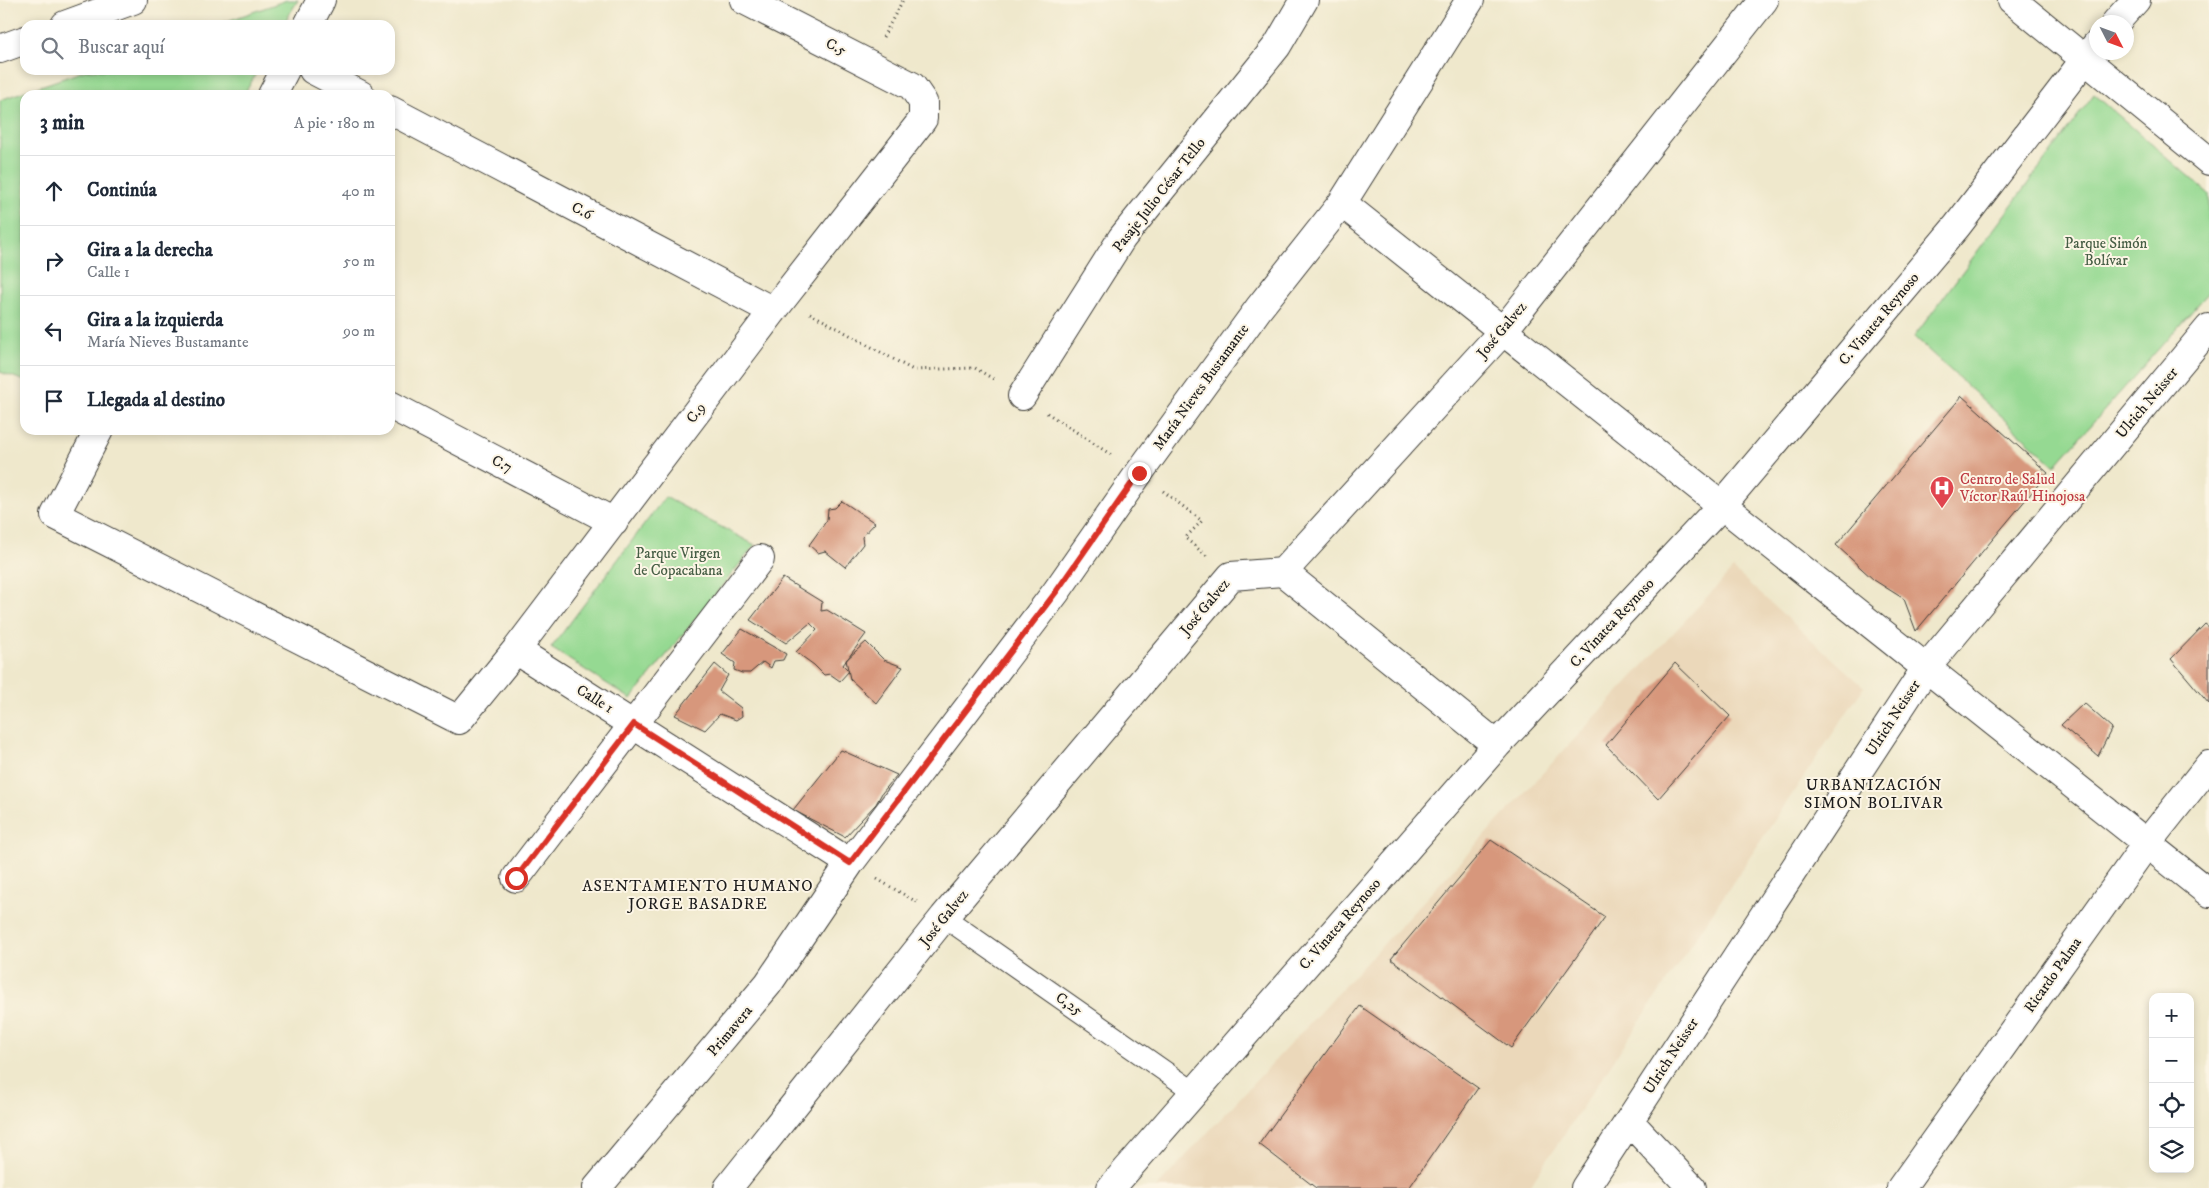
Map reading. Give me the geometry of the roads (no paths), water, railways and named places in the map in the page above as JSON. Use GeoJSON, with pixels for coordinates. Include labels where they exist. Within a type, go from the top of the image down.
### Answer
{"type":"FeatureCollection","features":[{"type":"Feature","properties":{"kind":"street"},"geometry":{"type":"LineString","coordinates":[[79,20],[134,0]]}},
{"type":"Feature","properties":{"kind":"street"},"geometry":{"type":"LineString","coordinates":[[311,20],[321,0]]}},
{"type":"Feature","properties":{"kind":"street","name":"C.5"},"geometry":{"type":"LineString","coordinates":[[744,0],[912,86],[923,102]]}},
{"type":"Feature","properties":{"kind":"street","name":"Pasaje Julio César Tello"},"geometry":{"type":"LineString","coordinates":[[1022,396],[1122,238],[1277,46],[1304,0]]}},
{"type":"Feature","properties":{"kind":"street","name":"María Nieves Bustamante"},"geometry":{"type":"LineString","coordinates":[[850,863],[1056,592],[1258,308],[1342,203],[1470,0]]}},
{"type":"Feature","properties":{"kind":"street","name":"José Galvez"},"geometry":{"type":"LineString","coordinates":[[728,1188],[944,917],[1231,576],[1283,572],[1503,331],[1764,0]]}},
{"type":"Feature","properties":{"kind":"street"},"geometry":{"type":"LineString","coordinates":[[2012,0],[2089,51]]}},
{"type":"Feature","properties":{"kind":"street"},"geometry":{"type":"LineString","coordinates":[[2122,15],[2136,0]]}},
{"type":"Feature","properties":{"kind":"street"},"geometry":{"type":"LineString","coordinates":[[0,49],[20,42]]}},
{"type":"Feature","properties":{"kind":"street","name":"C. Vinatea Reynoso"},"geometry":{"type":"LineString","coordinates":[[1111,1188],[1193,1091],[1497,744],[1722,505],[1958,226],[2089,53]]}},
{"type":"Feature","properties":{"kind":"street"},"geometry":{"type":"LineString","coordinates":[[2099,60],[2209,161]]}},
{"type":"Feature","properties":{"kind":"street"},"geometry":{"type":"LineString","coordinates":[[275,90],[282,75]]}},
{"type":"Feature","properties":{"kind":"street"},"geometry":{"type":"LineString","coordinates":[[323,75],[351,90]]}},
{"type":"Feature","properties":{"kind":"street","name":"C.9"},"geometry":{"type":"LineString","coordinates":[[96,435],[56,515],[459,720],[516,650],[778,305],[923,119],[923,102]]}},
{"type":"Feature","properties":{"kind":"street","name":"C.6"},"geometry":{"type":"LineString","coordinates":[[395,113],[778,305]]}},
{"type":"Feature","properties":{"kind":"street"},"geometry":{"type":"LineString","coordinates":[[1342,203],[2209,893]]}},
{"type":"Feature","properties":{"kind":"street","name":"Ulrich Neisser"},"geometry":{"type":"LineString","coordinates":[[1585,1188],[1926,668],[2209,328]]}},
{"type":"Feature","properties":{"kind":"street","name":"C.7"},"geometry":{"type":"LineString","coordinates":[[395,409],[614,522]]}},
{"type":"Feature","properties":{"kind":"street"},"geometry":{"type":"LineString","coordinates":[[516,878],[760,559]]}},
{"type":"Feature","properties":{"kind":"street"},"geometry":{"type":"LineString","coordinates":[[1283,572],[1497,744]]}},
{"type":"Feature","properties":{"kind":"street","name":"Calle 1"},"geometry":{"type":"LineString","coordinates":[[516,650],[850,863]]}},
{"type":"Feature","properties":{"kind":"street","name":"Ricardo Palma"},"geometry":{"type":"LineString","coordinates":[[1902,1188],[2147,843],[2209,765]]}},
{"type":"Feature","properties":{"kind":"street","name":"Primavera"},"geometry":{"type":"LineString","coordinates":[[597,1188],[768,984],[850,863]]}},
{"type":"Feature","properties":{"kind":"street"},"geometry":{"type":"LineString","coordinates":[[1629,1121],[1692,1188]]}},
{"type":"Feature","properties":{"kind":"lane","name":"C,25"},"geometry":{"type":"LineString","coordinates":[[944,917],[1193,1091]]}},
{"type":"Feature","properties":{"kind":"place","name":"Centro de Salud Víctor Raúl Hinojosa"},"geometry":{"type":"Point","coordinates":[1942,509]}},
{"type":"Feature","properties":{"kind":"district","name":"URBANIZACIÓN SIMON BOLIVAR"},"geometry":{"type":"Point","coordinates":[1874,794]}},
{"type":"Feature","properties":{"kind":"district","name":"ASENTAMIENTO HUMANO JORGE BASADRE"},"geometry":{"type":"Point","coordinates":[698,895]}},
{"type":"Feature","properties":{"kind":"park label","name":"Parque Simón Bolívar"},"geometry":{"type":"Point","coordinates":[2106,252]}},
{"type":"Feature","properties":{"kind":"park label","name":"Parque Virgen de Copacabana"},"geometry":{"type":"Point","coordinates":[678,562]}}]}
